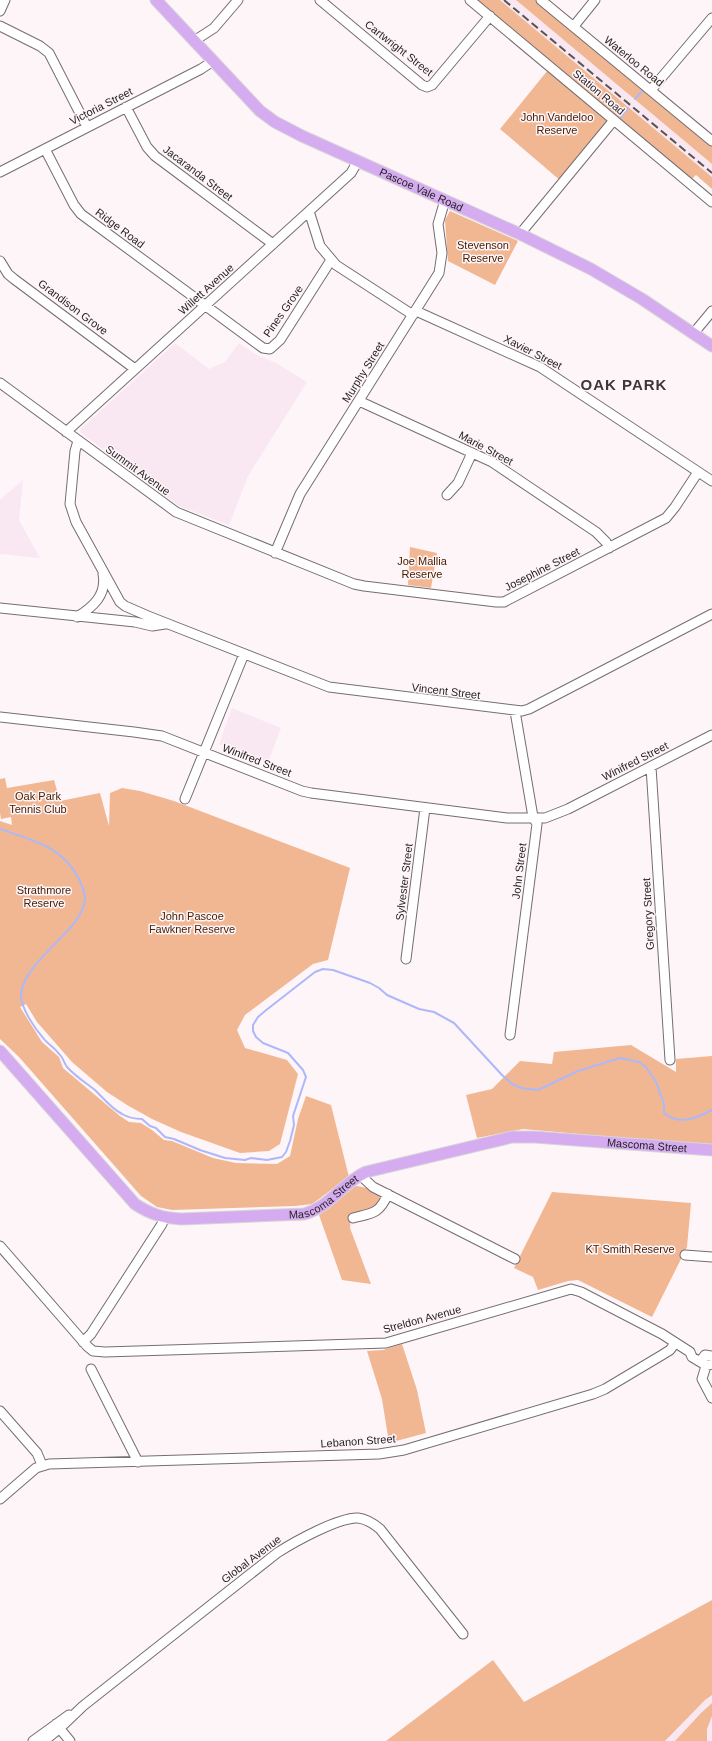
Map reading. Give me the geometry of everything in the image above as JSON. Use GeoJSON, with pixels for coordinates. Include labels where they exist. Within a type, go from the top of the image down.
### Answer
{"type":"FeatureCollection","features":[{"type":"Feature","properties":{"kind":"main road","name":"Pascoe Vale Road"},"geometry":{"type":"LineString","coordinates":[[156,0],[252,102],[272,120],[297,133],[520,234],[614,282],[712,346]]}},
{"type":"Feature","properties":{"kind":"main road","name":"Mascoma Street"},"geometry":{"type":"LineString","coordinates":[[0,1051],[131,1200],[147,1212],[164,1218],[181,1219],[304,1214],[317,1210],[323,1206],[360,1175],[385,1167],[512,1137],[550,1138],[712,1150]]}},
{"type":"Feature","properties":{"kind":"street"},"geometry":{"type":"LineString","coordinates":[[0,11],[6,0]]}},
{"type":"Feature","properties":{"kind":"street"},"geometry":{"type":"LineString","coordinates":[[194,41],[214,28],[238,0]]}},
{"type":"Feature","properties":{"kind":"street","name":"Cartwright Street"},"geometry":{"type":"LineString","coordinates":[[320,0],[422,85],[427,87],[432,85],[439,78],[490,16]]}},
{"type":"Feature","properties":{"kind":"street","name":"Station Road"},"geometry":{"type":"LineString","coordinates":[[470,0],[712,202]]}},
{"type":"Feature","properties":{"kind":"street","name":"Waterloo Road"},"geometry":{"type":"LineString","coordinates":[[541,0],[712,141]]}},
{"type":"Feature","properties":{"kind":"street"},"geometry":{"type":"LineString","coordinates":[[574,26],[595,0]]}},
{"type":"Feature","properties":{"kind":"street"},"geometry":{"type":"LineString","coordinates":[[651,90],[712,18]]}},
{"type":"Feature","properties":{"kind":"street"},"geometry":{"type":"LineString","coordinates":[[0,26],[40,46],[49,53],[87,127]]}},
{"type":"Feature","properties":{"kind":"street","name":"Victoria Street"},"geometry":{"type":"LineString","coordinates":[[0,172],[201,69],[213,60]]}},
{"type":"Feature","properties":{"kind":"street","name":"Jacaranda Street"},"geometry":{"type":"LineString","coordinates":[[126,107],[147,147],[155,156],[273,244]]}},
{"type":"Feature","properties":{"kind":"street"},"geometry":{"type":"LineString","coordinates":[[520,234],[614,120]]}},
{"type":"Feature","properties":{"kind":"street","name":"Ridge Road"},"geometry":{"type":"LineString","coordinates":[[45,149],[80,214],[204,306]]}},
{"type":"Feature","properties":{"kind":"street","name":"Willett Avenue"},"geometry":{"type":"LineString","coordinates":[[66,432],[309,212],[351,173],[358,161]]}},
{"type":"Feature","properties":{"kind":"street","name":"Murphy Street"},"geometry":{"type":"LineString","coordinates":[[275,553],[300,494],[437,277],[441,266],[442,253],[438,224],[445,200]]}},
{"type":"Feature","properties":{"kind":"street","name":"Xavier Street"},"geometry":{"type":"LineString","coordinates":[[309,212],[317,238],[331,260],[343,270],[415,313],[540,367],[712,482]]}},
{"type":"Feature","properties":{"kind":"street","name":"Pines Grove"},"geometry":{"type":"LineString","coordinates":[[204,306],[259,346],[270,349],[280,340],[331,260]]}},
{"type":"Feature","properties":{"kind":"street","name":"Grandison Grove"},"geometry":{"type":"LineString","coordinates":[[0,261],[8,274],[14,279],[135,369]]}},
{"type":"Feature","properties":{"kind":"street"},"geometry":{"type":"LineString","coordinates":[[693,334],[712,311]]}},
{"type":"Feature","properties":{"kind":"street","name":"Summit Avenue"},"geometry":{"type":"LineString","coordinates":[[0,383],[176,512],[275,553]]}},
{"type":"Feature","properties":{"kind":"street","name":"Marie Street"},"geometry":{"type":"LineString","coordinates":[[359,401],[492,462],[596,532],[606,542],[609,548]]}},
{"type":"Feature","properties":{"kind":"street","name":"Vincent Street"},"geometry":{"type":"LineString","coordinates":[[78,441],[75,451],[71,510],[101,569],[120,602],[125,606],[166,624],[329,687],[515,712],[529,709],[712,614]]}},
{"type":"Feature","properties":{"kind":"street"},"geometry":{"type":"LineString","coordinates":[[447,495],[458,483],[472,453]]}},
{"type":"Feature","properties":{"kind":"street","name":"Josephine Street"},"geometry":{"type":"LineString","coordinates":[[275,553],[354,584],[496,602],[512,599],[666,518],[698,472]]}},
{"type":"Feature","properties":{"kind":"street"},"geometry":{"type":"LineString","coordinates":[[77,616],[90,608],[98,600],[104,584],[101,569]]}},
{"type":"Feature","properties":{"kind":"street","name":"Vincent Street"},"geometry":{"type":"LineString","coordinates":[[0,608],[135,622],[152,626],[166,624]]}},
{"type":"Feature","properties":{"kind":"street"},"geometry":{"type":"LineString","coordinates":[[135,622],[144,620],[148,616]]}},
{"type":"Feature","properties":{"kind":"street"},"geometry":{"type":"LineString","coordinates":[[185,799],[242,654]]}},
{"type":"Feature","properties":{"kind":"street","name":"John Street"},"geometry":{"type":"LineString","coordinates":[[510,1035],[535,820],[515,712]]}},
{"type":"Feature","properties":{"kind":"street","name":"Winifred Street"},"geometry":{"type":"LineString","coordinates":[[0,717],[151,734],[204,752],[302,791],[507,818],[516,821],[550,820],[568,809],[712,735]]}},
{"type":"Feature","properties":{"kind":"street","name":"Gregory Street"},"geometry":{"type":"LineString","coordinates":[[651,767],[670,1060]]}},
{"type":"Feature","properties":{"kind":"street","name":"Sylvester Street"},"geometry":{"type":"LineString","coordinates":[[406,959],[425,808]]}},
{"type":"Feature","properties":{"kind":"street"},"geometry":{"type":"LineString","coordinates":[[360,1175],[368,1184],[515,1259]]}},
{"type":"Feature","properties":{"kind":"street"},"geometry":{"type":"LineString","coordinates":[[354,1218],[379,1210],[388,1194]]}},
{"type":"Feature","properties":{"kind":"street"},"geometry":{"type":"LineString","coordinates":[[83,1342],[91,1334],[162,1224],[164,1218]]}},
{"type":"Feature","properties":{"kind":"street","name":"Streldon Avenue"},"geometry":{"type":"LineString","coordinates":[[0,1246],[83,1342],[93,1351],[105,1352],[386,1343],[571,1289],[581,1292],[678,1344]]}},
{"type":"Feature","properties":{"kind":"street"},"geometry":{"type":"LineString","coordinates":[[685,1255],[712,1257]]}},
{"type":"Feature","properties":{"kind":"street"},"geometry":{"type":"LineString","coordinates":[[678,1344],[709,1362],[702,1379],[712,1398]]}},
{"type":"Feature","properties":{"kind":"street","name":"Lebanon Street"},"geometry":{"type":"LineString","coordinates":[[42,1465],[380,1454],[404,1450],[593,1394],[605,1389],[678,1344]]}},
{"type":"Feature","properties":{"kind":"street"},"geometry":{"type":"LineString","coordinates":[[91,1369],[138,1462]]}},
{"type":"Feature","properties":{"kind":"street"},"geometry":{"type":"LineString","coordinates":[[0,1411],[36,1453],[42,1465],[30,1473],[0,1499]]}},
{"type":"Feature","properties":{"kind":"street","name":"Global Avenue"},"geometry":{"type":"LineString","coordinates":[[44,1741],[58,1726],[82,1706],[277,1554],[294,1542],[345,1520],[359,1518],[371,1522],[380,1529],[463,1634]]}},
{"type":"Feature","properties":{"kind":"street"},"geometry":{"type":"LineString","coordinates":[[58,1726],[70,1741]]}},
{"type":"Feature","properties":{"kind":"street","name":"Global Avenue"},"geometry":{"type":"LineString","coordinates":[[33,1741],[58,1726]]}},
{"type":"Feature","properties":{"kind":"shaded area"},"geometry":{"type":"Polygon","coordinates":[[[500,0],[516,0],[712,164],[712,177],[500,0]]]}},
{"type":"Feature","properties":{"kind":"shaded area"},"geometry":{"type":"Polygon","coordinates":[[[175,343],[209,369],[225,362],[239,343],[255,354],[276,363],[307,382],[248,476],[229,525],[179,506],[80,432],[82,428],[175,343]]]}},
{"type":"Feature","properties":{"kind":"shaded area"},"geometry":{"type":"Polygon","coordinates":[[[23,480],[19,520],[40,558],[0,554],[0,500],[23,480]]]}},
{"type":"Feature","properties":{"kind":"shaded area"},"geometry":{"type":"Polygon","coordinates":[[[232,708],[281,728],[268,763],[219,744],[232,708]]]}},
{"type":"Feature","properties":{"kind":"shaded area"},"geometry":{"type":"Polygon","coordinates":[[[712,1694],[712,1741],[665,1741],[707,1697],[712,1694]]]}},
{"type":"Feature","properties":{"kind":"green space","name":"John Vandeloo Reserve"},"geometry":{"type":"Polygon","coordinates":[[[476,0],[500,0],[712,177],[712,189],[696,175],[692,179],[615,116],[562,182],[500,129],[552,65],[476,0]]]}},
{"type":"Feature","properties":{"kind":"green space"},"geometry":{"type":"Polygon","coordinates":[[[516,0],[536,0],[712,145],[712,164],[516,0]]]}},
{"type":"Feature","properties":{"kind":"green space","name":"Stevenson Reserve"},"geometry":{"type":"Polygon","coordinates":[[[450,211],[518,241],[495,285],[448,261],[445,220],[450,211]]]}},
{"type":"Feature","properties":{"kind":"green space","name":"Joe Mallia Reserve"},"geometry":{"type":"Polygon","coordinates":[[[410,547],[437,553],[431,588],[408,585],[410,547]]]}},
{"type":"Feature","properties":{"kind":"green space","name":"John Pascoe Fawkner Reserve"},"geometry":{"type":"Polygon","coordinates":[[[5,778],[7,788],[54,780],[60,801],[100,793],[109,826],[110,793],[122,788],[140,791],[174,801],[350,868],[328,960],[313,964],[245,1015],[237,1030],[245,1048],[287,1060],[298,1074],[280,1144],[269,1151],[240,1153],[181,1132],[152,1119],[127,1105],[107,1092],[72,1062],[37,1022],[26,1004],[20,1007],[42,1042],[59,1057],[63,1068],[120,1116],[129,1122],[141,1123],[164,1140],[172,1141],[213,1158],[236,1163],[277,1164],[290,1156],[298,1119],[306,1096],[331,1105],[349,1177],[312,1204],[295,1206],[172,1210],[157,1207],[141,1196],[19,1057],[0,1039],[0,821],[12,825],[11,817],[1,819],[0,813],[0,779],[5,778]]]}},
{"type":"Feature","properties":{"kind":"green space"},"geometry":{"type":"Polygon","coordinates":[[[631,1045],[676,1072],[676,1059],[712,1056],[712,1146],[523,1129],[477,1138],[466,1095],[492,1089],[520,1061],[552,1064],[554,1052],[631,1045]]]}},
{"type":"Feature","properties":{"kind":"green space"},"geometry":{"type":"Polygon","coordinates":[[[355,1186],[370,1190],[378,1194],[382,1199],[379,1206],[351,1217],[350,1228],[371,1284],[342,1280],[319,1215],[355,1186]]]}},
{"type":"Feature","properties":{"kind":"green space","name":"KT Smith Reserve"},"geometry":{"type":"Polygon","coordinates":[[[552,1192],[691,1203],[687,1247],[652,1317],[578,1280],[568,1281],[538,1290],[533,1277],[514,1268],[552,1192]]]}},
{"type":"Feature","properties":{"kind":"green space"},"geometry":{"type":"Polygon","coordinates":[[[402,1344],[417,1390],[426,1433],[389,1443],[382,1399],[367,1351],[383,1350],[402,1344]]]}},
{"type":"Feature","properties":{"kind":"green space"},"geometry":{"type":"Polygon","coordinates":[[[712,1600],[712,1695],[705,1700],[665,1741],[386,1741],[493,1660],[524,1702],[712,1600]]]}},
{"type":"Feature","properties":{"kind":"green space"},"geometry":{"type":"Polygon","coordinates":[[[712,1703],[712,1716],[707,1729],[707,1741],[675,1741],[701,1713],[712,1703]]]}},
{"type":"Feature","properties":{"kind":"waterway"},"geometry":{"type":"LineString","coordinates":[[635,99],[643,90]]}},
{"type":"Feature","properties":{"kind":"waterway"},"geometry":{"type":"LineString","coordinates":[[620,118],[628,108]]}},
{"type":"Feature","properties":{"kind":"waterway"},"geometry":{"type":"LineString","coordinates":[[0,829],[35,841],[55,852],[64,859],[80,881],[85,897],[83,909],[76,921],[43,956],[25,981],[21,994],[25,1011],[40,1035],[56,1050],[67,1067],[73,1073],[95,1090],[118,1112],[130,1117],[142,1119],[150,1126],[156,1128],[165,1137],[225,1158],[245,1160],[251,1158],[267,1160],[282,1157],[286,1152],[290,1141],[294,1125],[293,1116],[306,1077],[303,1070],[288,1053],[263,1043],[256,1037],[253,1031],[253,1025],[258,1017],[265,1011],[315,972],[323,969],[333,970],[370,983],[387,995],[419,1009],[434,1012],[454,1023],[502,1075],[512,1084],[521,1088],[538,1090],[578,1071],[620,1058],[639,1062],[646,1067],[656,1082],[664,1104],[664,1113],[670,1117],[682,1120],[694,1118],[712,1110]]}},
{"type":"Feature","properties":{"kind":"railway"},"geometry":{"type":"LineString","coordinates":[[504,0],[712,173]]}},
{"type":"Feature","properties":{"kind":"district","name":"OAK PARK"},"geometry":{"type":"Point","coordinates":[624,385]}},
{"type":"Feature","properties":{"kind":"park label","name":"Oak Park Tennis Club"},"geometry":{"type":"Point","coordinates":[38,802]}},
{"type":"Feature","properties":{"kind":"park label","name":"Strathmore Reserve"},"geometry":{"type":"Point","coordinates":[44,896]}}]}
